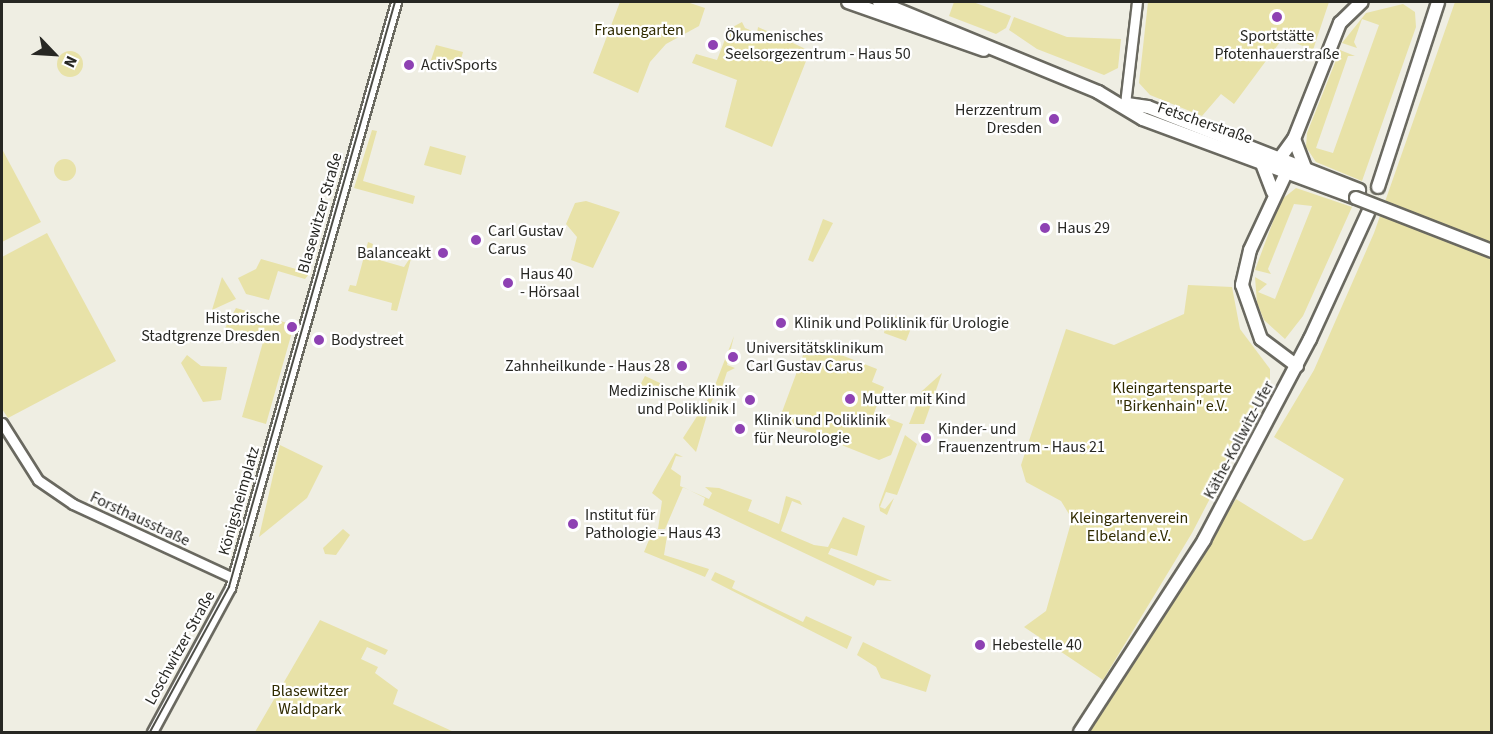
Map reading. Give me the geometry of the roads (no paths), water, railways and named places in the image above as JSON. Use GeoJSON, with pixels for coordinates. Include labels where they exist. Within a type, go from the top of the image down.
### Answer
{"type":"FeatureCollection","features":[{"type":"Feature","properties":{"kind":"main road"},"geometry":{"type":"LineString","coordinates":[[848,2],[963,46],[994,51]]}},
{"type":"Feature","properties":{"kind":"main road"},"geometry":{"type":"LineString","coordinates":[[879,2],[1125,104]]}},
{"type":"Feature","properties":{"kind":"main road"},"geometry":{"type":"LineString","coordinates":[[1280,158],[1294,139],[1340,23],[1362,2]]}},
{"type":"Feature","properties":{"kind":"main road"},"geometry":{"type":"LineString","coordinates":[[1378,187],[1438,2]]}},
{"type":"Feature","properties":{"kind":"main road","name":"Fetscherstraße"},"geometry":{"type":"LineString","coordinates":[[1125,104],[1148,107],[1280,158],[1357,194]]}},
{"type":"Feature","properties":{"kind":"main road","name":"Fetscherstraße"},"geometry":{"type":"LineString","coordinates":[[1125,104],[1143,119],[1357,194]]}},
{"type":"Feature","properties":{"kind":"main road"},"geometry":{"type":"LineString","coordinates":[[1294,139],[1305,168]]}},
{"type":"Feature","properties":{"kind":"main road"},"geometry":{"type":"LineString","coordinates":[[1261,160],[1273,192]]}},
{"type":"Feature","properties":{"kind":"main road"},"geometry":{"type":"LineString","coordinates":[[1287,171],[1273,192],[1250,250],[1244,300],[1261,339],[1297,366]]}},
{"type":"Feature","properties":{"kind":"main road"},"geometry":{"type":"LineString","coordinates":[[1357,194],[1491,242]]}},
{"type":"Feature","properties":{"kind":"main road"},"geometry":{"type":"LineString","coordinates":[[1357,194],[1491,251]]}},
{"type":"Feature","properties":{"kind":"main road","name":"Käthe-Kollwitz-Ufer"},"geometry":{"type":"LineString","coordinates":[[1080,732],[1198,549],[1297,366],[1368,213]]}},
{"type":"Feature","properties":{"kind":"street","name":"Blasewitzer Straße"},"geometry":{"type":"LineString","coordinates":[[274,433],[396,2]]}},
{"type":"Feature","properties":{"kind":"street"},"geometry":{"type":"LineString","coordinates":[[1125,104],[1137,2]]}},
{"type":"Feature","properties":{"kind":"street","name":"Forsthausstraße"},"geometry":{"type":"LineString","coordinates":[[2,423],[38,480],[73,504],[233,578]]}},
{"type":"Feature","properties":{"kind":"street","name":"Königsheimplatz"},"geometry":{"type":"LineString","coordinates":[[233,578],[274,433]]}},
{"type":"Feature","properties":{"kind":"street","name":"Loschwitzer Straße"},"geometry":{"type":"LineString","coordinates":[[152,732],[233,578]]}},
{"type":"Feature","properties":{"kind":"tram line"},"geometry":{"type":"LineString","coordinates":[[150,732],[229,587],[395,2]]}},
{"type":"Feature","properties":{"kind":"place","name":"Sportstätte Pfotenhauerstraße"},"geometry":{"type":"Point","coordinates":[1277,17]}},
{"type":"Feature","properties":{"kind":"place","name":"Ökumenisches Seelsorgezentrum - Haus 50"},"geometry":{"type":"Point","coordinates":[713,45]}},
{"type":"Feature","properties":{"kind":"place","name":"ActivSports"},"geometry":{"type":"Point","coordinates":[409,65]}},
{"type":"Feature","properties":{"kind":"place","name":"Herzzentrum Dresden"},"geometry":{"type":"Point","coordinates":[1054,119]}},
{"type":"Feature","properties":{"kind":"place","name":"Haus 29"},"geometry":{"type":"Point","coordinates":[1045,228]}},
{"type":"Feature","properties":{"kind":"place","name":"Carl Gustav Carus"},"geometry":{"type":"Point","coordinates":[476,240]}},
{"type":"Feature","properties":{"kind":"place","name":"Balanceakt"},"geometry":{"type":"Point","coordinates":[443,253]}},
{"type":"Feature","properties":{"kind":"place","name":"Haus 40 - Hörsaal"},"geometry":{"type":"Point","coordinates":[508,283]}},
{"type":"Feature","properties":{"kind":"place","name":"Klinik und Poliklinik für Urologie"},"geometry":{"type":"Point","coordinates":[781,323]}},
{"type":"Feature","properties":{"kind":"place","name":"Historische Stadtgrenze Dresden"},"geometry":{"type":"Point","coordinates":[292,327]}},
{"type":"Feature","properties":{"kind":"place","name":"Bodystreet"},"geometry":{"type":"Point","coordinates":[319,340]}},
{"type":"Feature","properties":{"kind":"place","name":"Universitätsklinikum Carl Gustav Carus"},"geometry":{"type":"Point","coordinates":[733,357]}},
{"type":"Feature","properties":{"kind":"place","name":"Zahnheilkunde - Haus 28"},"geometry":{"type":"Point","coordinates":[682,366]}},
{"type":"Feature","properties":{"kind":"place","name":"Mutter mit Kind"},"geometry":{"type":"Point","coordinates":[850,399]}},
{"type":"Feature","properties":{"kind":"place","name":"Medizinische Klinik und Poliklinik I"},"geometry":{"type":"Point","coordinates":[750,400]}},
{"type":"Feature","properties":{"kind":"place","name":"Klinik und Poliklinik für Neurologie"},"geometry":{"type":"Point","coordinates":[740,429]}},
{"type":"Feature","properties":{"kind":"place","name":"Kinder- und Frauenzentrum - Haus 21"},"geometry":{"type":"Point","coordinates":[926,438]}},
{"type":"Feature","properties":{"kind":"place","name":"Institut für Pathologie - Haus 43"},"geometry":{"type":"Point","coordinates":[573,524]}},
{"type":"Feature","properties":{"kind":"place","name":"Hebestelle 40"},"geometry":{"type":"Point","coordinates":[980,645]}},
{"type":"Feature","properties":{"kind":"park label","name":"Frauengarten"},"geometry":{"type":"Point","coordinates":[639,30]}},
{"type":"Feature","properties":{"kind":"park label","name":"Kleingartensparte \"Birkenhain\" e.V."},"geometry":{"type":"Point","coordinates":[1172,397]}},
{"type":"Feature","properties":{"kind":"park label","name":"Kleingartenverein Elbeland e.V."},"geometry":{"type":"Point","coordinates":[1129,527]}},
{"type":"Feature","properties":{"kind":"park label","name":"Blasewitzer Waldpark"},"geometry":{"type":"Point","coordinates":[310,700]}}]}
